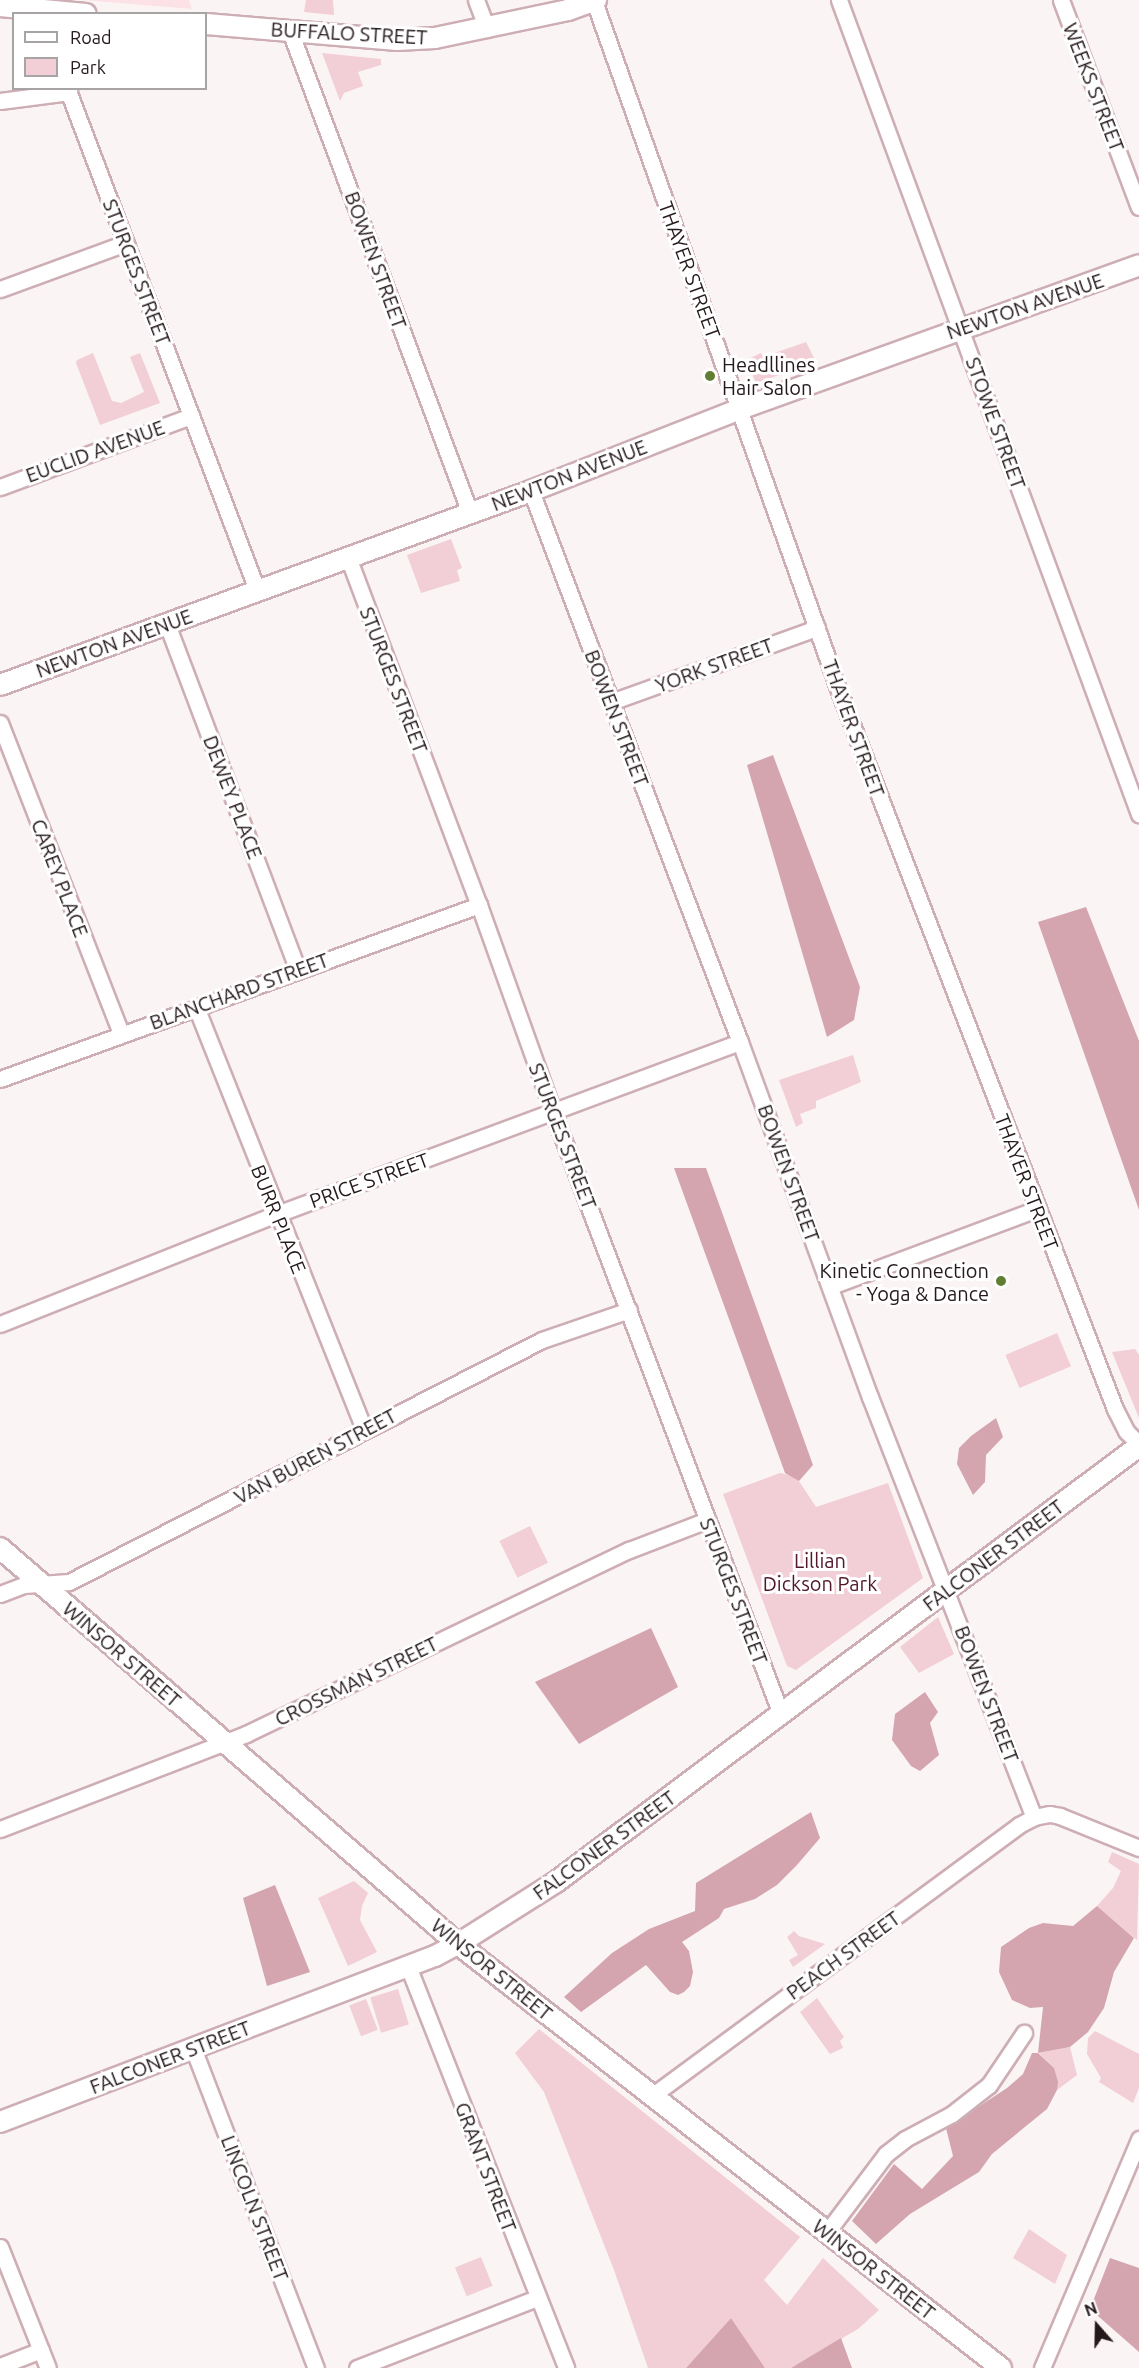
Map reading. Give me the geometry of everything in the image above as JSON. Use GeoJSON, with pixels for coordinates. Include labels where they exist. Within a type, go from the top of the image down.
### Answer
{"type":"FeatureCollection","features":[{"type":"Feature","properties":{"kind":"street"},"geometry":{"type":"LineString","coordinates":[[476,0],[487,29]]}},
{"type":"Feature","properties":{"kind":"street","name":"BUFFALO STREET"},"geometry":{"type":"LineString","coordinates":[[207,24],[397,40],[435,38],[487,29],[572,9],[595,0]]}},
{"type":"Feature","properties":{"kind":"street","name":"THAYER STREET"},"geometry":{"type":"LineString","coordinates":[[595,0],[818,628],[1037,1209],[1115,1409],[1126,1431],[1139,1445]]}},
{"type":"Feature","properties":{"kind":"street","name":"STOWE STREET"},"geometry":{"type":"LineString","coordinates":[[839,0],[1139,814]]}},
{"type":"Feature","properties":{"kind":"street","name":"WEEKS STREET"},"geometry":{"type":"LineString","coordinates":[[1061,0],[1139,207]]}},
{"type":"Feature","properties":{"kind":"street"},"geometry":{"type":"LineString","coordinates":[[0,6],[40,12]]}},
{"type":"Feature","properties":{"kind":"street","name":"BOWEN STREET"},"geometry":{"type":"LineString","coordinates":[[290,31],[470,513]]}},
{"type":"Feature","properties":{"kind":"street"},"geometry":{"type":"LineString","coordinates":[[0,101],[68,90]]}},
{"type":"Feature","properties":{"kind":"street","name":"STURGES STREET"},"geometry":{"type":"LineString","coordinates":[[68,90],[257,590]]}},
{"type":"Feature","properties":{"kind":"street"},"geometry":{"type":"LineString","coordinates":[[0,289],[126,243]]}},
{"type":"Feature","properties":{"kind":"street","name":"NEWTON AVENUE"},"geometry":{"type":"LineString","coordinates":[[0,685],[531,491],[740,409],[1139,265]]}},
{"type":"Feature","properties":{"kind":"street","name":"EUCLID AVENUE"},"geometry":{"type":"LineString","coordinates":[[0,487],[191,416]]}},
{"type":"Feature","properties":{"kind":"street","name":"BOWEN STREET"},"geometry":{"type":"LineString","coordinates":[[531,491],[740,1042],[868,1392],[1034,1817]]}},
{"type":"Feature","properties":{"kind":"street","name":"STURGES STREET"},"geometry":{"type":"LineString","coordinates":[[348,557],[479,905],[553,1112],[781,1714]]}},
{"type":"Feature","properties":{"kind":"street","name":"DEWEY PLACE"},"geometry":{"type":"LineString","coordinates":[[167,624],[298,970]]}},
{"type":"Feature","properties":{"kind":"street","name":"YORK STREET"},"geometry":{"type":"LineString","coordinates":[[611,702],[818,628]]}},
{"type":"Feature","properties":{"kind":"street","name":"CAREY PLACE"},"geometry":{"type":"LineString","coordinates":[[0,723],[121,1034]]}},
{"type":"Feature","properties":{"kind":"street","name":"BLANCHARD STREET"},"geometry":{"type":"LineString","coordinates":[[0,1078],[479,905]]}},
{"type":"Feature","properties":{"kind":"street","name":"BURR PLACE"},"geometry":{"type":"LineString","coordinates":[[196,1007],[364,1429]]}},
{"type":"Feature","properties":{"kind":"street","name":"PRICE STREET"},"geometry":{"type":"LineString","coordinates":[[0,1324],[277,1214],[740,1042]]}},
{"type":"Feature","properties":{"kind":"street"},"geometry":{"type":"LineString","coordinates":[[831,1286],[1037,1209]]}},
{"type":"Feature","properties":{"kind":"street","name":"VAN BUREN STREET"},"geometry":{"type":"LineString","coordinates":[[0,1594],[24,1585],[69,1582],[364,1429],[542,1340],[629,1310]]}},
{"type":"Feature","properties":{"kind":"street","name":"FALCONER STREET"},"geometry":{"type":"LineString","coordinates":[[0,2122],[408,1966],[458,1944],[556,1882],[1139,1445]]}},
{"type":"Feature","properties":{"kind":"street","name":"CROSSMAN STREET"},"geometry":{"type":"LineString","coordinates":[[0,1829],[224,1743],[629,1550],[707,1520]]}},
{"type":"Feature","properties":{"kind":"street","name":"WINSOR STREET"},"geometry":{"type":"LineString","coordinates":[[0,1548],[458,1944],[827,2232],[991,2366]]}},
{"type":"Feature","properties":{"kind":"street"},"geometry":{"type":"LineString","coordinates":[[1034,1817],[1050,1814],[1060,1816],[1139,1848]]}},
{"type":"Feature","properties":{"kind":"street","name":"PEACH STREET"},"geometry":{"type":"LineString","coordinates":[[653,2096],[1019,1825],[1034,1817]]}},
{"type":"Feature","properties":{"kind":"street","name":"GRANT STREET"},"geometry":{"type":"LineString","coordinates":[[408,1966],[566,2368]]}},
{"type":"Feature","properties":{"kind":"street"},"geometry":{"type":"LineString","coordinates":[[827,2232],[886,2154],[905,2139],[952,2114],[989,2085],[1024,2033]]}},
{"type":"Feature","properties":{"kind":"street","name":"LINCOLN STREET"},"geometry":{"type":"LineString","coordinates":[[193,2048],[316,2368]]}},
{"type":"Feature","properties":{"kind":"street"},"geometry":{"type":"LineString","coordinates":[[1042,2368],[1139,2139]]}},
{"type":"Feature","properties":{"kind":"street"},"geometry":{"type":"LineString","coordinates":[[0,2247],[48,2368]]}},
{"type":"Feature","properties":{"kind":"street"},"geometry":{"type":"LineString","coordinates":[[357,2368],[537,2298]]}},
{"type":"Feature","properties":{"kind":"street"},"geometry":{"type":"LineString","coordinates":[[0,2366],[41,2350]]}},
{"type":"Feature","properties":{"kind":"shaded area"},"geometry":{"type":"Polygon","coordinates":[[[83,0],[189,0],[192,9],[83,0]]]}},
{"type":"Feature","properties":{"kind":"shaded area"},"geometry":{"type":"Polygon","coordinates":[[[773,755],[860,987],[854,1020],[827,1037],[747,765],[773,755]]]}},
{"type":"Feature","properties":{"kind":"shaded area"},"geometry":{"type":"Polygon","coordinates":[[[1086,907],[1139,1041],[1139,1210],[1038,922],[1086,907]]]}},
{"type":"Feature","properties":{"kind":"shaded area"},"geometry":{"type":"Polygon","coordinates":[[[674,1168],[706,1168],[813,1465],[799,1481],[785,1473],[674,1168]]]}},
{"type":"Feature","properties":{"kind":"shaded area"},"geometry":{"type":"Polygon","coordinates":[[[996,1418],[1003,1437],[986,1455],[985,1482],[973,1495],[957,1464],[959,1448],[996,1418]]]}},
{"type":"Feature","properties":{"kind":"shaded area"},"geometry":{"type":"Polygon","coordinates":[[[651,1628],[678,1687],[579,1744],[535,1682],[651,1628]]]}},
{"type":"Feature","properties":{"kind":"shaded area"},"geometry":{"type":"Polygon","coordinates":[[[925,1692],[938,1712],[930,1723],[939,1755],[920,1771],[911,1766],[892,1740],[895,1714],[925,1692]]]}},
{"type":"Feature","properties":{"kind":"shaded area"},"geometry":{"type":"Polygon","coordinates":[[[811,1812],[820,1838],[797,1865],[777,1885],[755,1899],[724,1909],[719,1918],[682,1942],[689,1951],[693,1972],[690,1986],[684,1992],[678,1995],[670,1992],[646,1965],[581,2012],[564,1997],[612,1953],[649,1929],[695,1911],[696,1883],[811,1812]]]}},
{"type":"Feature","properties":{"kind":"shaded area"},"geometry":{"type":"Polygon","coordinates":[[[275,1885],[310,1972],[267,1986],[243,1898],[275,1885]]]}},
{"type":"Feature","properties":{"kind":"shaded area"},"geometry":{"type":"Polygon","coordinates":[[[1097,1906],[1134,1938],[1114,1972],[1104,2008],[1088,2032],[1070,2047],[1038,2053],[1043,2007],[1030,2008],[1012,2000],[999,1972],[1001,1947],[1029,1928],[1043,1923],[1073,1926],[1097,1906]]]}},
{"type":"Feature","properties":{"kind":"shaded area"},"geometry":{"type":"Polygon","coordinates":[[[1032,2053],[1038,2053],[1054,2068],[1058,2082],[1057,2090],[1047,2109],[992,2154],[979,2172],[910,2214],[876,2244],[852,2221],[894,2164],[922,2189],[953,2156],[946,2128],[1007,2088],[1023,2074],[1032,2053]]]}},
{"type":"Feature","properties":{"kind":"shaded area"},"geometry":{"type":"Polygon","coordinates":[[[1110,2258],[1139,2268],[1139,2352],[1090,2309],[1110,2258]]]}},
{"type":"Feature","properties":{"kind":"shaded area"},"geometry":{"type":"Polygon","coordinates":[[[731,2318],[765,2368],[686,2368],[731,2318]]]}},
{"type":"Feature","properties":{"kind":"shaded area"},"geometry":{"type":"Polygon","coordinates":[[[841,2338],[852,2368],[791,2368],[841,2338]]]}},
{"type":"Feature","properties":{"kind":"green space"},"geometry":{"type":"Polygon","coordinates":[[[306,0],[333,0],[334,15],[304,12],[306,0]]]}},
{"type":"Feature","properties":{"kind":"green space"},"geometry":{"type":"Polygon","coordinates":[[[322,53],[381,59],[381,65],[358,72],[363,86],[344,93],[340,101],[322,53]]]}},
{"type":"Feature","properties":{"kind":"green space"},"geometry":{"type":"Polygon","coordinates":[[[806,342],[816,362],[756,383],[746,360],[761,353],[763,357],[806,342]]]}},
{"type":"Feature","properties":{"kind":"green space"},"geometry":{"type":"Polygon","coordinates":[[[93,353],[112,401],[121,403],[144,392],[130,357],[140,353],[160,403],[100,425],[76,363],[77,360],[93,353]]]}},
{"type":"Feature","properties":{"kind":"green space"},"geometry":{"type":"Polygon","coordinates":[[[451,539],[462,568],[457,570],[460,581],[421,593],[407,555],[451,539]]]}},
{"type":"Feature","properties":{"kind":"green space"},"geometry":{"type":"Polygon","coordinates":[[[853,1055],[861,1082],[816,1101],[816,1108],[800,1114],[803,1123],[796,1127],[779,1080],[853,1055]]]}},
{"type":"Feature","properties":{"kind":"green space"},"geometry":{"type":"Polygon","coordinates":[[[1057,1333],[1071,1366],[1020,1388],[1005,1355],[1057,1333]]]}},
{"type":"Feature","properties":{"kind":"green space"},"geometry":{"type":"Polygon","coordinates":[[[1135,1349],[1139,1355],[1139,1418],[1112,1352],[1135,1349]]]}},
{"type":"Feature","properties":{"kind":"green space","name":"Lillian Dickson Park"},"geometry":{"type":"Polygon","coordinates":[[[780,1473],[790,1475],[799,1481],[816,1507],[888,1483],[923,1578],[796,1670],[787,1666],[723,1494],[780,1473]]]}},
{"type":"Feature","properties":{"kind":"green space"},"geometry":{"type":"Polygon","coordinates":[[[530,1526],[548,1563],[517,1578],[499,1541],[530,1526]]]}},
{"type":"Feature","properties":{"kind":"green space"},"geometry":{"type":"Polygon","coordinates":[[[938,1617],[954,1654],[919,1673],[900,1647],[938,1617]]]}},
{"type":"Feature","properties":{"kind":"green space"},"geometry":{"type":"Polygon","coordinates":[[[1112,1852],[1139,1864],[1137,1940],[1097,1906],[1113,1888],[1121,1871],[1108,1862],[1112,1852]]]}},
{"type":"Feature","properties":{"kind":"green space"},"geometry":{"type":"Polygon","coordinates":[[[354,1881],[368,1893],[362,1906],[360,1920],[377,1952],[348,1966],[318,1898],[354,1881]]]}},
{"type":"Feature","properties":{"kind":"green space"},"geometry":{"type":"Polygon","coordinates":[[[794,1931],[799,1936],[825,1944],[793,1967],[789,1960],[798,1955],[787,1937],[794,1931]]]}},
{"type":"Feature","properties":{"kind":"green space"},"geometry":{"type":"Polygon","coordinates":[[[398,1989],[409,2024],[381,2033],[370,1997],[398,1989]]]}},
{"type":"Feature","properties":{"kind":"green space"},"geometry":{"type":"Polygon","coordinates":[[[817,1998],[844,2037],[840,2041],[843,2048],[830,2054],[800,2012],[817,1998]]]}},
{"type":"Feature","properties":{"kind":"green space"},"geometry":{"type":"Polygon","coordinates":[[[366,1999],[378,2030],[361,2036],[349,2005],[366,1999]]]}},
{"type":"Feature","properties":{"kind":"green space"},"geometry":{"type":"Polygon","coordinates":[[[539,2029],[800,2237],[764,2280],[787,2305],[823,2258],[879,2310],[858,2329],[791,2368],[765,2368],[731,2318],[686,2368],[648,2368],[614,2270],[544,2092],[515,2053],[539,2029]]]}},
{"type":"Feature","properties":{"kind":"green space"},"geometry":{"type":"Polygon","coordinates":[[[1095,2031],[1139,2054],[1139,2088],[1133,2103],[1099,2082],[1101,2078],[1087,2054],[1088,2038],[1095,2031]]]}},
{"type":"Feature","properties":{"kind":"green space"},"geometry":{"type":"Polygon","coordinates":[[[1070,2047],[1077,2075],[1057,2090],[1054,2068],[1039,2053],[1070,2047]]]}},
{"type":"Feature","properties":{"kind":"green space"},"geometry":{"type":"Polygon","coordinates":[[[1029,2229],[1067,2255],[1055,2284],[1013,2258],[1029,2229]]]}},
{"type":"Feature","properties":{"kind":"green space"},"geometry":{"type":"Polygon","coordinates":[[[481,2257],[493,2286],[467,2296],[455,2267],[481,2257]]]}},
{"type":"Feature","properties":{"kind":"place","name":"Headllines Hair Salon"},"geometry":{"type":"Point","coordinates":[710,376]}},
{"type":"Feature","properties":{"kind":"place","name":"Kinetic Connection - Yoga & Dance"},"geometry":{"type":"Point","coordinates":[1001,1281]}}]}
